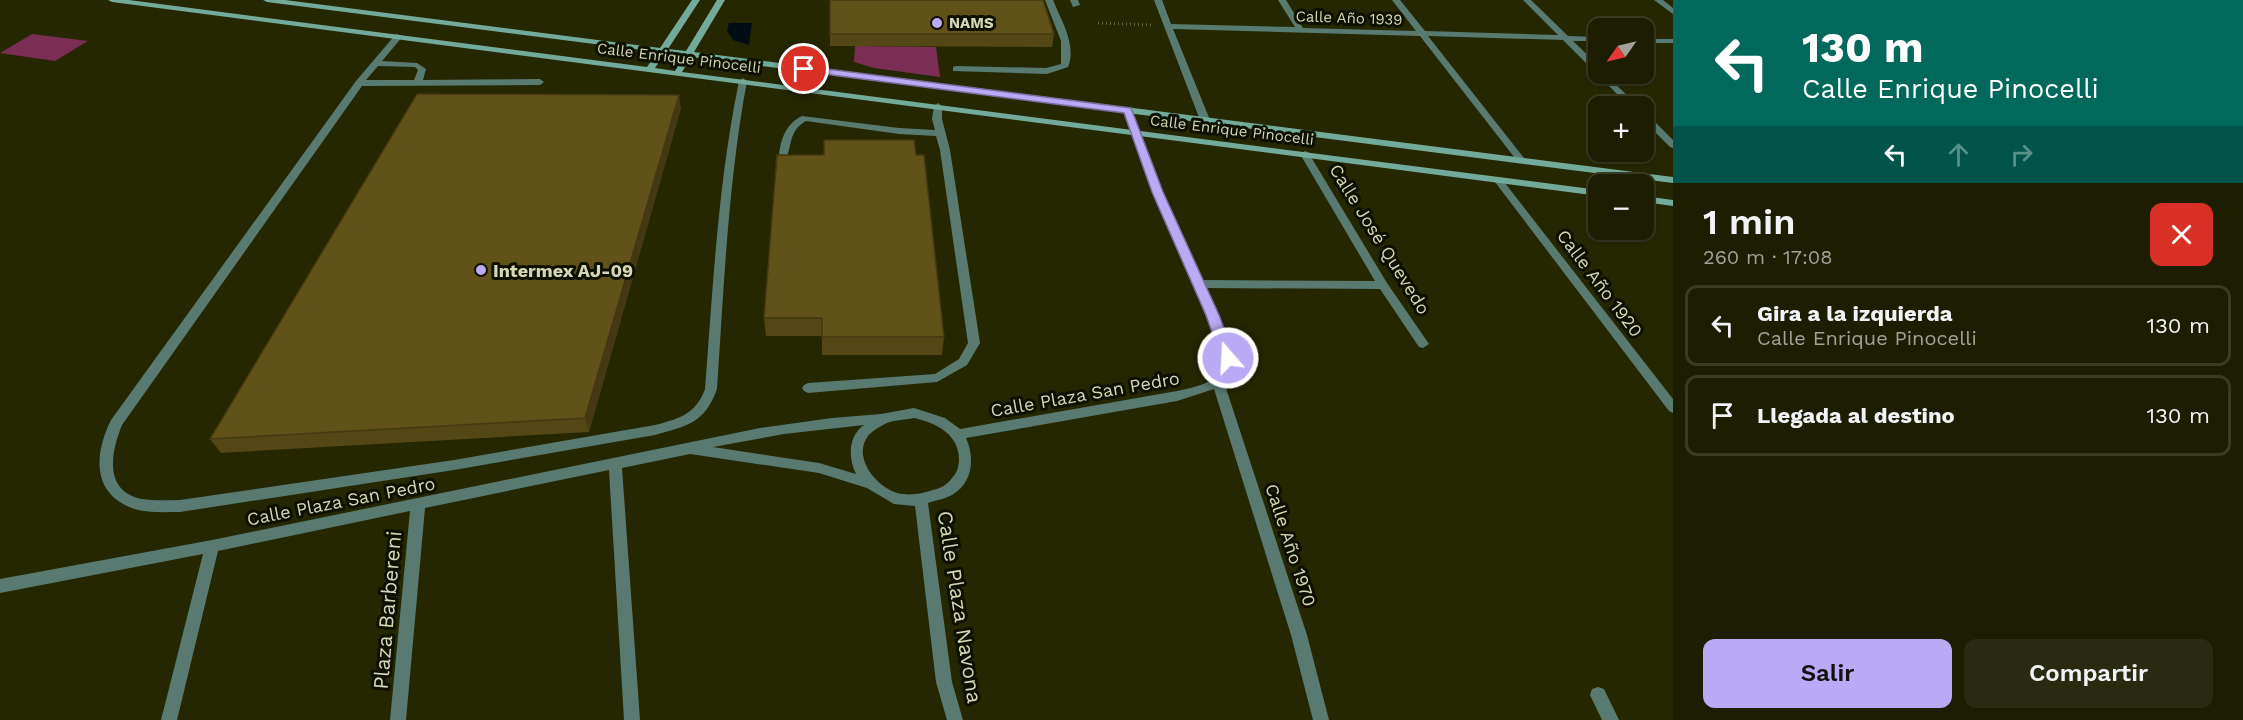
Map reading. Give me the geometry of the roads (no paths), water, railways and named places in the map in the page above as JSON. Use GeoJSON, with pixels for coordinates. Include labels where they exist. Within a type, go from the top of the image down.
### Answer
{"type":"FeatureCollection","features":[{"type":"Feature","properties":{"kind":"main road","name":"Calle Enrique Pinocelli"},"geometry":{"type":"LineString","coordinates":[[112,0],[1588,192]]}},
{"type":"Feature","properties":{"kind":"main road","name":"Calle Enrique Pinocelli"},"geometry":{"type":"LineString","coordinates":[[267,0],[1673,180]]}},
{"type":"Feature","properties":{"kind":"main road"},"geometry":{"type":"LineString","coordinates":[[650,69],[696,0]]}},
{"type":"Feature","properties":{"kind":"main road"},"geometry":{"type":"LineString","coordinates":[[678,72],[721,0]]}},
{"type":"Feature","properties":{"kind":"main road"},"geometry":{"type":"LineString","coordinates":[[1654,200],[1673,203]]}},
{"type":"Feature","properties":{"kind":"street"},"geometry":{"type":"LineString","coordinates":[[956,69],[1047,71],[1065,65],[1066,49],[1049,0]]}},
{"type":"Feature","properties":{"kind":"street"},"geometry":{"type":"LineString","coordinates":[[1158,0],[1205,120]]}},
{"type":"Feature","properties":{"kind":"street"},"geometry":{"type":"LineString","coordinates":[[1282,0],[1300,30]]}},
{"type":"Feature","properties":{"kind":"street"},"geometry":{"type":"LineString","coordinates":[[1396,0],[1521,160]]}},
{"type":"Feature","properties":{"kind":"street"},"geometry":{"type":"LineString","coordinates":[[1527,0],[1588,60]]}},
{"type":"Feature","properties":{"kind":"street"},"geometry":{"type":"LineString","coordinates":[[1658,0],[1673,12]]}},
{"type":"Feature","properties":{"kind":"street","name":"Calle Año 1939"},"geometry":{"type":"LineString","coordinates":[[1168,26],[1588,39]]}},
{"type":"Feature","properties":{"kind":"street"},"geometry":{"type":"LineString","coordinates":[[399,36],[359,83],[117,423],[105,451],[105,463],[110,484],[125,499],[136,504],[153,506],[203,502],[454,465],[655,430],[690,418],[706,403],[711,389],[726,203],[736,112],[743,81]]}},
{"type":"Feature","properties":{"kind":"street"},"geometry":{"type":"LineString","coordinates":[[1654,41],[1673,41]]}},
{"type":"Feature","properties":{"kind":"street"},"geometry":{"type":"LineString","coordinates":[[375,63],[417,64],[422,69],[417,84]]}},
{"type":"Feature","properties":{"kind":"street"},"geometry":{"type":"LineString","coordinates":[[359,83],[540,82]]}},
{"type":"Feature","properties":{"kind":"street"},"geometry":{"type":"LineString","coordinates":[[1612,84],[1624,96]]}},
{"type":"Feature","properties":{"kind":"street"},"geometry":{"type":"LineString","coordinates":[[808,388],[937,378],[963,362],[974,343],[945,150],[937,119],[938,106]]}},
{"type":"Feature","properties":{"kind":"street"},"geometry":{"type":"LineString","coordinates":[[1128,110],[1134,132],[1228,358],[1226,372],[1218,382]]}},
{"type":"Feature","properties":{"kind":"street"},"geometry":{"type":"LineString","coordinates":[[784,156],[789,131],[793,124],[805,118],[899,131],[940,133]]}},
{"type":"Feature","properties":{"kind":"street"},"geometry":{"type":"LineString","coordinates":[[1654,126],[1673,145]]}},
{"type":"Feature","properties":{"kind":"street","name":"Calle José Quevedo"},"geometry":{"type":"LineString","coordinates":[[1305,154],[1383,285],[1423,344]]}},
{"type":"Feature","properties":{"kind":"street","name":"Calle Año 1920"},"geometry":{"type":"LineString","coordinates":[[1498,180],[1673,408]]}},
{"type":"Feature","properties":{"kind":"street"},"geometry":{"type":"LineString","coordinates":[[1198,284],[1383,285]]}},
{"type":"Feature","properties":{"kind":"street","name":"Calle Plaza San Pedro"},"geometry":{"type":"LineString","coordinates":[[957,435],[1177,396],[1218,382]]}},
{"type":"Feature","properties":{"kind":"street","name":"Calle Año 1970"},"geometry":{"type":"LineString","coordinates":[[1218,382],[1296,624],[1322,720]]}},
{"type":"Feature","properties":{"kind":"street"},"geometry":{"type":"LineString","coordinates":[[914,413],[930,417],[946,424],[957,435],[964,448],[966,462],[962,476],[953,488],[938,496],[921,500],[901,500],[883,493],[868,483],[859,469],[855,454],[863,434],[880,418],[896,414],[914,413]]}},
{"type":"Feature","properties":{"kind":"street","name":"Calle Plaza San Pedro"},"geometry":{"type":"LineString","coordinates":[[0,586],[212,546],[759,433],[827,422],[880,418]]}},
{"type":"Feature","properties":{"kind":"street","name":"Calle Plaza San Pedro"},"geometry":{"type":"LineString","coordinates":[[688,449],[819,468],[868,483]]}},
{"type":"Feature","properties":{"kind":"street"},"geometry":{"type":"LineString","coordinates":[[615,464],[634,720]]}},
{"type":"Feature","properties":{"kind":"street","name":"Calle Plaza Navona"},"geometry":{"type":"LineString","coordinates":[[921,500],[944,682],[955,720]]}},
{"type":"Feature","properties":{"kind":"street","name":"Plaza Barbereni"},"geometry":{"type":"LineString","coordinates":[[398,720],[418,504]]}},
{"type":"Feature","properties":{"kind":"street"},"geometry":{"type":"LineString","coordinates":[[169,720],[212,546]]}},
{"type":"Feature","properties":{"kind":"street"},"geometry":{"type":"LineString","coordinates":[[1598,695],[1611,720]]}},
{"type":"Feature","properties":{"kind":"place","name":"NAMS"},"geometry":{"type":"Point","coordinates":[937,23]}},
{"type":"Feature","properties":{"kind":"place","name":"Intermex AJ-09"},"geometry":{"type":"Point","coordinates":[481,270]}}]}
